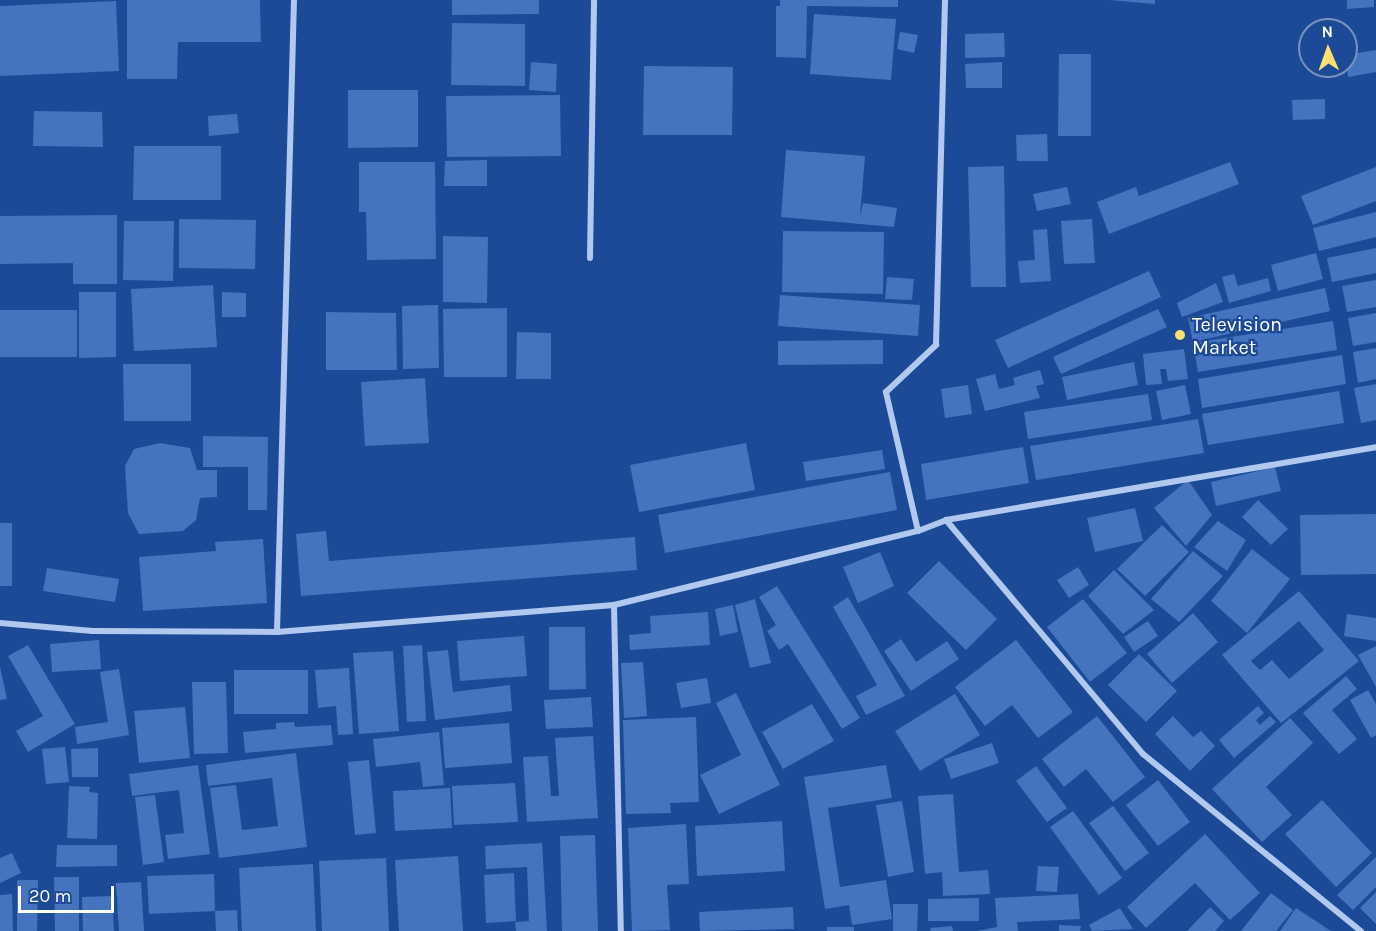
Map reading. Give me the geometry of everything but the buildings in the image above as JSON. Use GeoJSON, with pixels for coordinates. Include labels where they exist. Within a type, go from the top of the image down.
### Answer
{"type":"FeatureCollection","features":[{"type":"Feature","properties":{"kind":"street"},"geometry":{"type":"LineString","coordinates":[[277,632],[294,0]]}},
{"type":"Feature","properties":{"kind":"street"},"geometry":{"type":"LineString","coordinates":[[590,258],[594,0]]}},
{"type":"Feature","properties":{"kind":"street"},"geometry":{"type":"LineString","coordinates":[[918,531],[886,392],[936,345],[945,0]]}},
{"type":"Feature","properties":{"kind":"street"},"geometry":{"type":"LineString","coordinates":[[0,623],[93,630],[277,632],[614,605],[918,531],[946,520],[1376,447]]}},
{"type":"Feature","properties":{"kind":"street"},"geometry":{"type":"LineString","coordinates":[[946,520],[1143,754],[1361,931]]}},
{"type":"Feature","properties":{"kind":"street"},"geometry":{"type":"LineString","coordinates":[[614,605],[621,931]]}},
{"type":"Feature","properties":{"kind":"place","name":"Television Market"},"geometry":{"type":"Point","coordinates":[1180,335]}}]}
